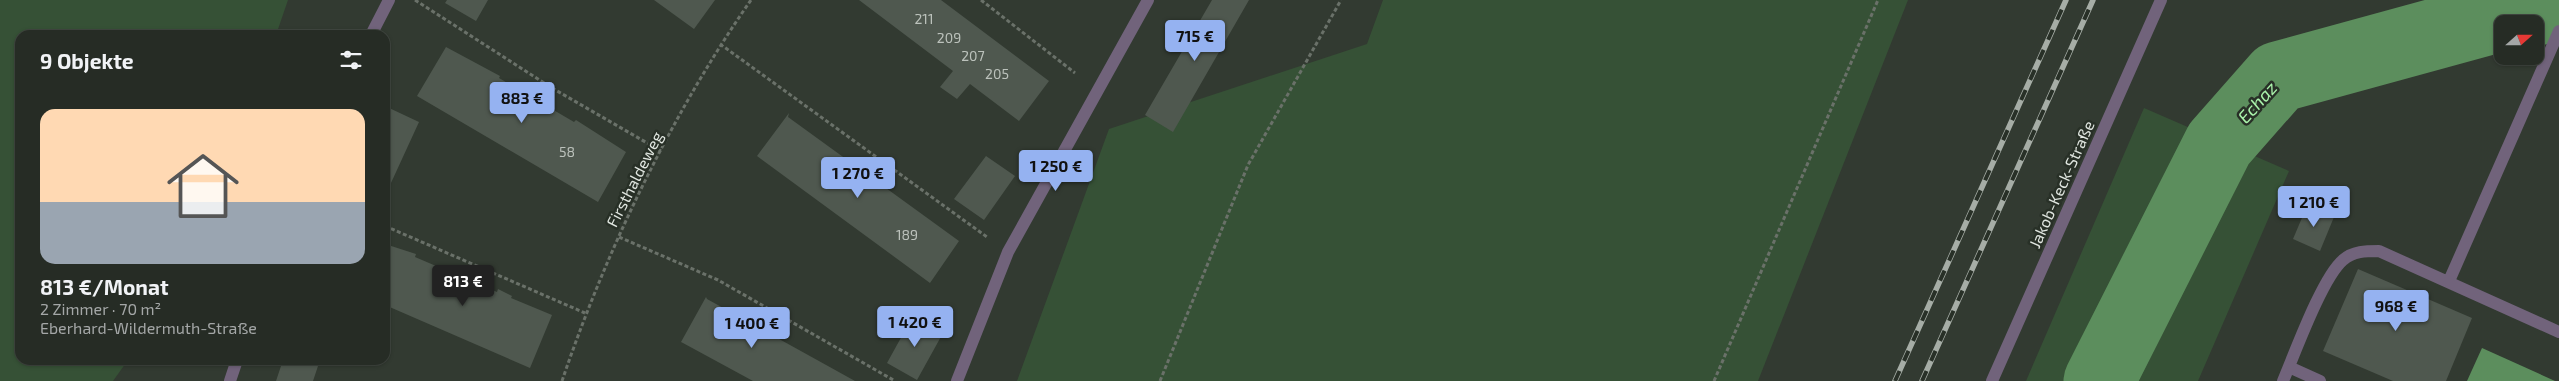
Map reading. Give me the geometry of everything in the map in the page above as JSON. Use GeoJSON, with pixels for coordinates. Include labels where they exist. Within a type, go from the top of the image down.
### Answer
{"type":"FeatureCollection","features":[{"type":"Feature","properties":{"kind":"street"},"geometry":{"type":"LineString","coordinates":[[374,30],[389,0]]}},
{"type":"Feature","properties":{"kind":"street"},"geometry":{"type":"LineString","coordinates":[[956,381],[1008,252],[1148,0]]}},
{"type":"Feature","properties":{"kind":"street","name":"Jakob-Keck-Straße"},"geometry":{"type":"LineString","coordinates":[[1992,381],[2161,0]]}},
{"type":"Feature","properties":{"kind":"street"},"geometry":{"type":"LineString","coordinates":[[2449,281],[2559,31]]}},
{"type":"Feature","properties":{"kind":"street"},"geometry":{"type":"LineString","coordinates":[[2283,381],[2330,274],[2343,260],[2360,251],[2379,251],[2559,332]]}},
{"type":"Feature","properties":{"kind":"street"},"geometry":{"type":"LineString","coordinates":[[230,381],[235,365]]}},
{"type":"Feature","properties":{"kind":"street"},"geometry":{"type":"LineString","coordinates":[[2289,367],[2320,381]]}},
{"type":"Feature","properties":{"kind":"path"},"geometry":{"type":"LineString","coordinates":[[415,0],[552,88],[662,151]]}},
{"type":"Feature","properties":{"kind":"path","name":"Firsthaldeweg"},"geometry":{"type":"LineString","coordinates":[[562,381],[585,313],[619,237],[662,151],[720,44],[751,0]]}},
{"type":"Feature","properties":{"kind":"path"},"geometry":{"type":"LineString","coordinates":[[981,0],[1098,90]]}},
{"type":"Feature","properties":{"kind":"path"},"geometry":{"type":"LineString","coordinates":[[1160,381],[1248,165],[1341,0]]}},
{"type":"Feature","properties":{"kind":"path"},"geometry":{"type":"LineString","coordinates":[[1714,381],[1878,0]]}},
{"type":"Feature","properties":{"kind":"path"},"geometry":{"type":"LineString","coordinates":[[720,44],[1008,252]]}},
{"type":"Feature","properties":{"kind":"path"},"geometry":{"type":"LineString","coordinates":[[390,228],[585,313]]}},
{"type":"Feature","properties":{"kind":"path"},"geometry":{"type":"LineString","coordinates":[[619,237],[718,280],[895,381]]}},
{"type":"Feature","properties":{"kind":"shaded area"},"geometry":{"type":"Polygon","coordinates":[[[0,0],[288,0],[278,30],[15,30],[15,365],[124,365],[113,381],[0,381],[0,0]]]}},
{"type":"Feature","properties":{"kind":"shaded area"},"geometry":{"type":"Polygon","coordinates":[[[1383,0],[1908,0],[1758,381],[1017,381],[1109,129],[1367,44],[1383,0]]]}},
{"type":"Feature","properties":{"kind":"shaded area"},"geometry":{"type":"Polygon","coordinates":[[[2144,108],[2289,171],[2198,381],[2026,381],[2144,108]]]}},
{"type":"Feature","properties":{"kind":"shaded area"},"geometry":{"type":"Polygon","coordinates":[[[2482,348],[2555,381],[2467,381],[2482,348]]]}},
{"type":"Feature","properties":{"kind":"building"},"geometry":{"type":"Polygon","coordinates":[[[447,0],[488,0],[476,21],[445,3],[447,0]]]}},
{"type":"Feature","properties":{"kind":"building"},"geometry":{"type":"Polygon","coordinates":[[[654,0],[715,0],[694,29],[654,0]]]}},
{"type":"Feature","properties":{"kind":"building"},"geometry":{"type":"Polygon","coordinates":[[[859,0],[941,0],[1049,81],[1019,121],[970,84],[957,99],[940,87],[953,71],[859,0]]]}},
{"type":"Feature","properties":{"kind":"building"},"geometry":{"type":"Polygon","coordinates":[[[1212,0],[1249,0],[1173,132],[1145,115],[1212,0]]]}},
{"type":"Feature","properties":{"kind":"building"},"geometry":{"type":"Polygon","coordinates":[[[446,47],[500,76],[499,78],[574,122],[576,120],[626,152],[598,202],[417,96],[446,47]]]}},
{"type":"Feature","properties":{"kind":"building"},"geometry":{"type":"Polygon","coordinates":[[[390,108],[419,122],[390,185],[390,108]]]}},
{"type":"Feature","properties":{"kind":"building"},"geometry":{"type":"Polygon","coordinates":[[[789,113],[788,117],[959,241],[930,283],[757,156],[789,113]]]}},
{"type":"Feature","properties":{"kind":"building"},"geometry":{"type":"Polygon","coordinates":[[[986,156],[1015,176],[984,220],[954,199],[986,156]]]}},
{"type":"Feature","properties":{"kind":"building"},"geometry":{"type":"Polygon","coordinates":[[[2307,206],[2334,217],[2320,251],[2293,239],[2307,206]]]}},
{"type":"Feature","properties":{"kind":"building"},"geometry":{"type":"Polygon","coordinates":[[[390,246],[416,254],[415,257],[497,292],[498,289],[512,296],[511,298],[552,315],[530,368],[390,307],[390,246]]]}},
{"type":"Feature","properties":{"kind":"building"},"geometry":{"type":"Polygon","coordinates":[[[2358,269],[2472,318],[2446,381],[2393,381],[2323,351],[2358,269]]]}},
{"type":"Feature","properties":{"kind":"building"},"geometry":{"type":"Polygon","coordinates":[[[706,297],[855,381],[753,381],[681,342],[706,297]]]}},
{"type":"Feature","properties":{"kind":"building"},"geometry":{"type":"Polygon","coordinates":[[[913,316],[943,333],[917,380],[887,363],[913,316]]]}},
{"type":"Feature","properties":{"kind":"building"},"geometry":{"type":"Polygon","coordinates":[[[281,365],[318,365],[313,381],[276,381],[281,365]]]}},
{"type":"Feature","properties":{"kind":"waterway","name":"Echaz"},"geometry":{"type":"LineString","coordinates":[[2099,381],[2219,144],[2278,77],[2497,17],[2559,6]]}},
{"type":"Feature","properties":{"kind":"railway"},"geometry":{"type":"LineString","coordinates":[[1895,381],[2066,0]]}},
{"type":"Feature","properties":{"kind":"railway"},"geometry":{"type":"LineString","coordinates":[[1922,381],[2093,0]]}}]}
